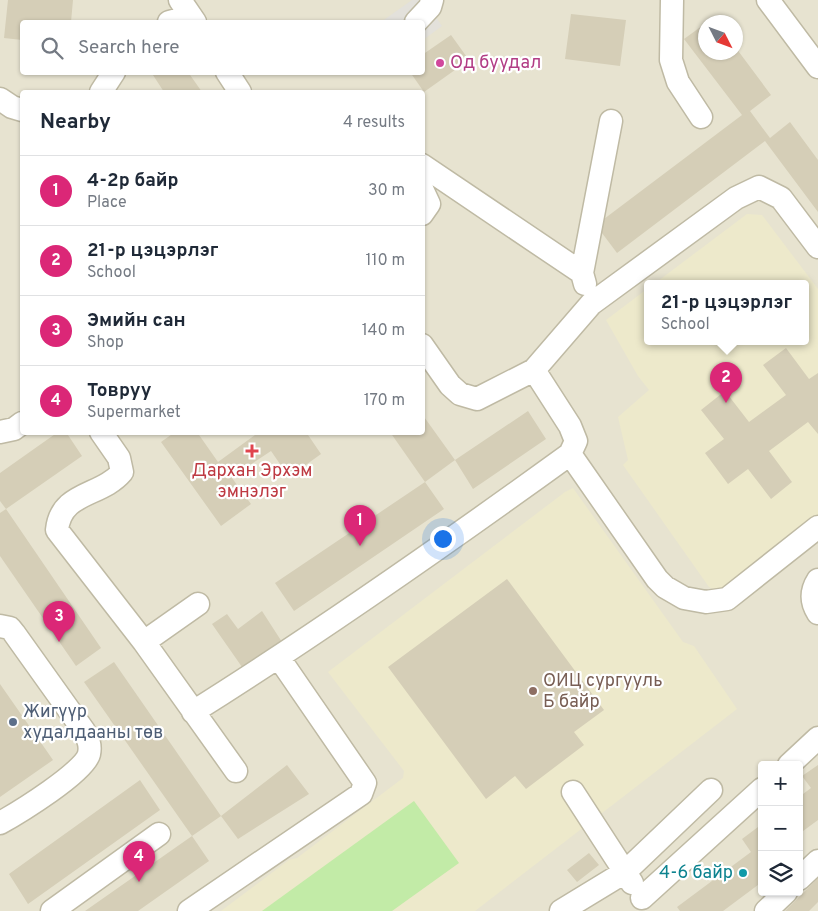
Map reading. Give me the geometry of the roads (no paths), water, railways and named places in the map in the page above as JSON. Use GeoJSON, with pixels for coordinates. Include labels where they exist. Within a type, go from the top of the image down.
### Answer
{"type":"FeatureCollection","features":[{"type":"Feature","properties":{"kind":"lane"},"geometry":{"type":"LineString","coordinates":[[418,20],[426,12],[432,0]]}},
{"type":"Feature","properties":{"kind":"lane"},"geometry":{"type":"LineString","coordinates":[[666,0],[671,60],[678,82],[701,117]]}},
{"type":"Feature","properties":{"kind":"lane"},"geometry":{"type":"LineString","coordinates":[[768,0],[818,67]]}},
{"type":"Feature","properties":{"kind":"lane"},"geometry":{"type":"LineString","coordinates":[[173,20],[189,13]]}},
{"type":"Feature","properties":{"kind":"lane"},"geometry":{"type":"LineString","coordinates":[[102,90],[112,75]]}},
{"type":"Feature","properties":{"kind":"lane"},"geometry":{"type":"LineString","coordinates":[[229,75],[239,90]]}},
{"type":"Feature","properties":{"kind":"lane"},"geometry":{"type":"LineString","coordinates":[[0,99],[12,107],[20,109]]}},
{"type":"Feature","properties":{"kind":"lane"},"geometry":{"type":"LineString","coordinates":[[591,304],[582,273],[611,121]]}},
{"type":"Feature","properties":{"kind":"lane"},"geometry":{"type":"LineString","coordinates":[[425,167],[582,273]]}},
{"type":"Feature","properties":{"kind":"lane"},"geometry":{"type":"LineString","coordinates":[[425,349],[450,385],[460,394],[477,399],[534,370],[591,304],[736,198],[759,186],[780,198],[818,247]]}},
{"type":"Feature","properties":{"kind":"lane"},"geometry":{"type":"LineString","coordinates":[[425,195],[429,204],[425,210]]}},
{"type":"Feature","properties":{"kind":"lane"},"geometry":{"type":"LineString","coordinates":[[193,712],[279,658],[448,543],[570,454],[576,441],[570,426],[534,370]]}},
{"type":"Feature","properties":{"kind":"lane"},"geometry":{"type":"LineString","coordinates":[[0,432],[14,429],[20,424]]}},
{"type":"Feature","properties":{"kind":"lane"},"geometry":{"type":"LineString","coordinates":[[103,435],[119,458],[122,472],[113,482],[68,503],[58,518],[57,530],[144,642],[236,771]]}},
{"type":"Feature","properties":{"kind":"lane"},"geometry":{"type":"LineString","coordinates":[[570,454],[657,580],[684,598],[706,602],[727,599],[818,527]]}},
{"type":"Feature","properties":{"kind":"lane"},"geometry":{"type":"LineString","coordinates":[[818,580],[812,595],[814,606],[818,613]]}},
{"type":"Feature","properties":{"kind":"lane"},"geometry":{"type":"LineString","coordinates":[[144,642],[198,604]]}},
{"type":"Feature","properties":{"kind":"lane"},"geometry":{"type":"LineString","coordinates":[[0,626],[10,628],[14,633],[84,731],[90,744],[89,754],[77,771],[0,823]]}},
{"type":"Feature","properties":{"kind":"lane"},"geometry":{"type":"LineString","coordinates":[[189,911],[361,794],[365,788],[365,783],[279,658]]}},
{"type":"Feature","properties":{"kind":"lane"},"geometry":{"type":"LineString","coordinates":[[793,761],[818,738]]}},
{"type":"Feature","properties":{"kind":"lane"},"geometry":{"type":"LineString","coordinates":[[561,911],[625,872],[711,790]]}},
{"type":"Feature","properties":{"kind":"lane"},"geometry":{"type":"LineString","coordinates":[[573,792],[646,905],[758,793]]}},
{"type":"Feature","properties":{"kind":"lane"},"geometry":{"type":"LineString","coordinates":[[52,911],[160,834]]}},
{"type":"Feature","properties":{"kind":"lane"},"geometry":{"type":"LineString","coordinates":[[803,875],[818,861]]}},
{"type":"Feature","properties":{"kind":"lane"},"geometry":{"type":"LineString","coordinates":[[766,911],[782,896]]}},
{"type":"Feature","properties":{"kind":"place","name":"Од буудал"},"geometry":{"type":"Point","coordinates":[440,63]}},
{"type":"Feature","properties":{"kind":"place","name":"21-р цэцэрлэг"},"geometry":{"type":"Point","coordinates":[726,403]}},
{"type":"Feature","properties":{"kind":"place","name":"Дархан Эрхэм эмнэлэг"},"geometry":{"type":"Point","coordinates":[252,451]}},
{"type":"Feature","properties":{"kind":"place","name":"4-2р байр"},"geometry":{"type":"Point","coordinates":[360,546]}},
{"type":"Feature","properties":{"kind":"place","name":"Эмийн сан"},"geometry":{"type":"Point","coordinates":[59,642]}},
{"type":"Feature","properties":{"kind":"place","name":"ОИЦ сургууль Б байр"},"geometry":{"type":"Point","coordinates":[533,691]}},
{"type":"Feature","properties":{"kind":"place","name":"Жигүүр худалдааны төв"},"geometry":{"type":"Point","coordinates":[13,722]}},
{"type":"Feature","properties":{"kind":"place","name":"4-6 байр"},"geometry":{"type":"Point","coordinates":[743,873]}},
{"type":"Feature","properties":{"kind":"place","name":"Товруу"},"geometry":{"type":"Point","coordinates":[139,882]}}]}
